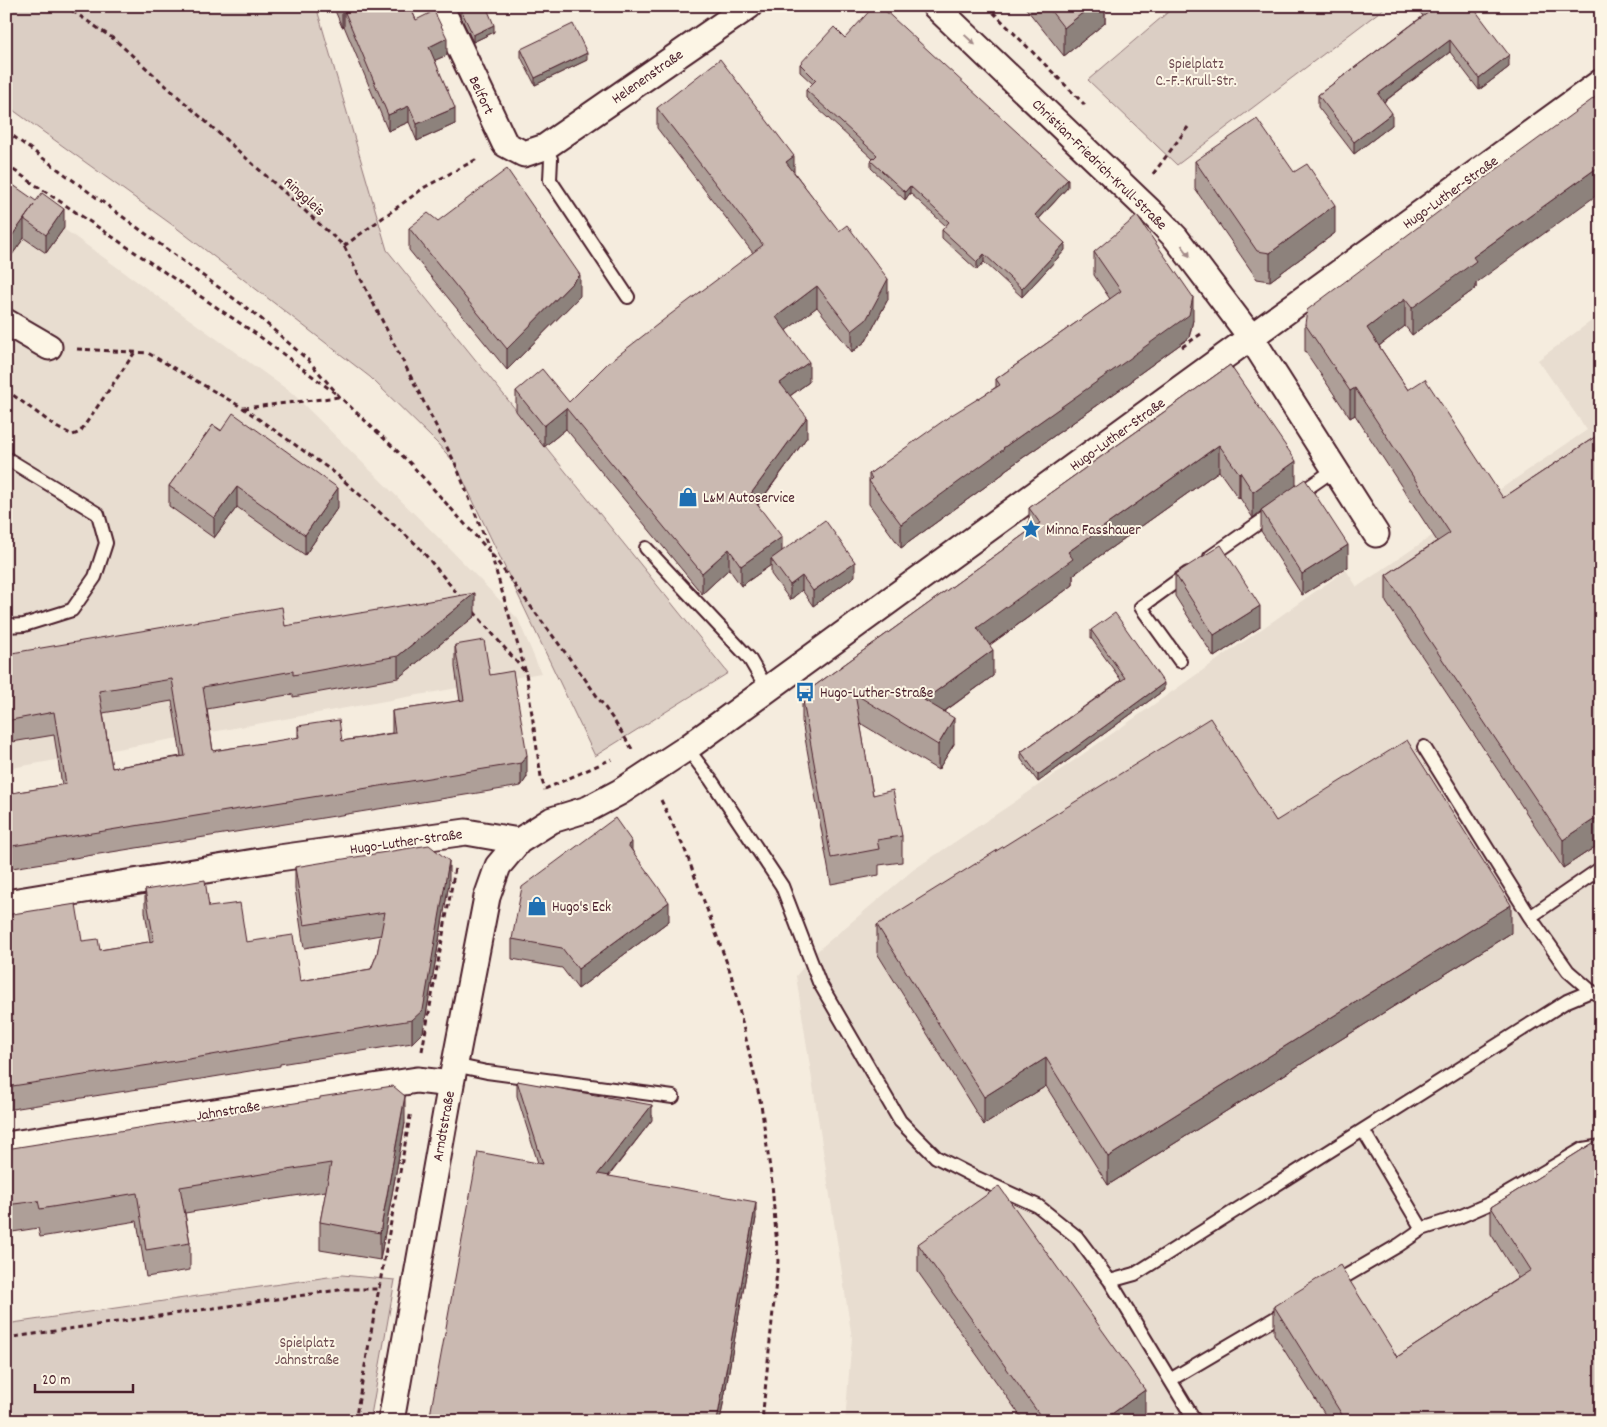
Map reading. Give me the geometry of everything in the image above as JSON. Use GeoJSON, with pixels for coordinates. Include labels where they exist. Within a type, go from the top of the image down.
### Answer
{"type":"FeatureCollection","features":[{"type":"Feature","properties":{"kind":"street","name":"Belfort"},"geometry":{"type":"LineString","coordinates":[[440,6],[505,144]]}},
{"type":"Feature","properties":{"kind":"street","name":"Helenenstraße"},"geometry":{"type":"LineString","coordinates":[[545,147],[749,6]]}},
{"type":"Feature","properties":{"kind":"street","name":"Christian-Friedrich-Krull-Straße"},"geometry":{"type":"LineString","coordinates":[[935,6],[1155,216],[1176,238],[1250,336]]}},
{"type":"Feature","properties":{"kind":"street","name":"Hugo-Luther-Straße"},"geometry":{"type":"LineString","coordinates":[[6,902],[279,858],[466,832],[519,841],[552,820],[588,809],[648,775],[686,748],[1601,82]]}},
{"type":"Feature","properties":{"kind":"street"},"geometry":{"type":"LineString","coordinates":[[505,144],[524,154],[545,147]]}},
{"type":"Feature","properties":{"kind":"street"},"geometry":{"type":"LineString","coordinates":[[6,322],[49,347]]}},
{"type":"Feature","properties":{"kind":"street"},"geometry":{"type":"LineString","coordinates":[[1250,336],[1376,534]]}},
{"type":"Feature","properties":{"kind":"street","name":"Arndtstraße"},"geometry":{"type":"LineString","coordinates":[[391,1421],[487,898],[498,866],[519,841]]}},
{"type":"Feature","properties":{"kind":"street","name":"Jahnstraße"},"geometry":{"type":"LineString","coordinates":[[6,1145],[453,1075]]}},
{"type":"Feature","properties":{"kind":"lane"},"geometry":{"type":"LineString","coordinates":[[545,147],[551,158],[550,180],[628,297]]}},
{"type":"Feature","properties":{"kind":"lane"},"geometry":{"type":"LineString","coordinates":[[6,458],[98,514],[106,543],[95,577],[72,610],[24,625],[6,626]]}},
{"type":"Feature","properties":{"kind":"lane"},"geometry":{"type":"LineString","coordinates":[[1180,661],[1141,607],[1334,469]]}},
{"type":"Feature","properties":{"kind":"lane"},"geometry":{"type":"LineString","coordinates":[[646,548],[749,658],[768,689]]}},
{"type":"Feature","properties":{"kind":"lane"},"geometry":{"type":"LineString","coordinates":[[1424,747],[1530,917],[1568,971],[1596,994]]}},
{"type":"Feature","properties":{"kind":"lane"},"geometry":{"type":"LineString","coordinates":[[686,748],[782,886],[819,982],[900,1121],[936,1157],[1038,1206],[1077,1236],[1110,1281],[1195,1421]]}},
{"type":"Feature","properties":{"kind":"lane"},"geometry":{"type":"LineString","coordinates":[[1530,917],[1601,868]]}},
{"type":"Feature","properties":{"kind":"lane"},"geometry":{"type":"LineString","coordinates":[[1110,1281],[1135,1274],[1567,1001],[1596,994]]}},
{"type":"Feature","properties":{"kind":"lane"},"geometry":{"type":"LineString","coordinates":[[453,1075],[487,1072],[673,1096]]}},
{"type":"Feature","properties":{"kind":"lane"},"geometry":{"type":"LineString","coordinates":[[1363,1130],[1422,1229]]}},
{"type":"Feature","properties":{"kind":"lane"},"geometry":{"type":"LineString","coordinates":[[1325,1289],[1400,1245],[1422,1229],[1459,1217],[1491,1203],[1583,1149],[1601,1146]]}},
{"type":"Feature","properties":{"kind":"lane"},"geometry":{"type":"LineString","coordinates":[[1170,1380],[1299,1304]]}},
{"type":"Feature","properties":{"kind":"path","name":"Ringgleis"},"geometry":{"type":"LineString","coordinates":[[64,6],[114,39],[344,246],[455,463],[490,552]]}},
{"type":"Feature","properties":{"kind":"path"},"geometry":{"type":"LineString","coordinates":[[1151,176],[1188,127]]}},
{"type":"Feature","properties":{"kind":"path"},"geometry":{"type":"LineString","coordinates":[[6,131],[259,317],[308,360],[340,397],[410,463],[490,552],[585,679],[632,750],[640,744]]}},
{"type":"Feature","properties":{"kind":"path"},"geometry":{"type":"LineString","coordinates":[[344,246],[424,187],[505,144]]}},
{"type":"Feature","properties":{"kind":"path"},"geometry":{"type":"LineString","coordinates":[[6,165],[259,336],[340,397]]}},
{"type":"Feature","properties":{"kind":"path"},"geometry":{"type":"LineString","coordinates":[[1177,351],[1201,334]]}},
{"type":"Feature","properties":{"kind":"path"},"geometry":{"type":"LineString","coordinates":[[49,347],[148,353],[243,408],[335,473],[418,546],[462,599]]}},
{"type":"Feature","properties":{"kind":"path"},"geometry":{"type":"LineString","coordinates":[[6,390],[58,428],[73,435],[80,432],[136,352]]}},
{"type":"Feature","properties":{"kind":"path"},"geometry":{"type":"LineString","coordinates":[[243,408],[340,397]]}},
{"type":"Feature","properties":{"kind":"path"},"geometry":{"type":"LineString","coordinates":[[490,552],[526,673],[541,777],[552,820]]}},
{"type":"Feature","properties":{"kind":"path"},"geometry":{"type":"LineString","coordinates":[[468,606],[526,673]]}},
{"type":"Feature","properties":{"kind":"path"},"geometry":{"type":"LineString","coordinates":[[544,790],[615,758]]}},
{"type":"Feature","properties":{"kind":"path"},"geometry":{"type":"LineString","coordinates":[[648,775],[685,850],[731,974],[761,1104],[772,1183],[778,1262],[762,1421]]}},
{"type":"Feature","properties":{"kind":"path"},"geometry":{"type":"LineString","coordinates":[[355,1421],[456,868]]}},
{"type":"Feature","properties":{"kind":"path"},"geometry":{"type":"LineString","coordinates":[[6,1338],[346,1289],[379,1289],[413,1299]]}},
{"type":"Feature","properties":{"kind":"shaded area"},"geometry":{"type":"Polygon","coordinates":[[[6,190],[64,229],[292,393],[518,619],[541,673],[6,769],[6,190]]]}},
{"type":"Feature","properties":{"kind":"shaded area"},"geometry":{"type":"Polygon","coordinates":[[[1601,314],[1601,1421],[845,1421],[852,1338],[796,976],[816,952],[913,870],[1016,801],[1346,570],[1357,587],[1587,430],[1538,360],[1601,314]]]}},
{"type":"Feature","properties":{"kind":"green space"},"geometry":{"type":"Polygon","coordinates":[[[6,6],[316,6],[387,250],[728,673],[595,756],[455,463],[370,377],[178,229],[6,105],[6,6]]]}},
{"type":"Feature","properties":{"kind":"green space","name":"Spielplatz C.-F.-Krull-Str."},"geometry":{"type":"Polygon","coordinates":[[[1175,6],[1387,6],[1177,165],[1088,80],[1175,6]]]}},
{"type":"Feature","properties":{"kind":"green space","name":"Spielplatz Jahnstraße"},"geometry":{"type":"Polygon","coordinates":[[[342,1275],[395,1280],[370,1421],[6,1421],[6,1324],[342,1275]]]}},
{"type":"Feature","properties":{"kind":"building"},"geometry":{"type":"Polygon","coordinates":[[[340,6],[410,6],[416,20],[434,11],[447,38],[429,47],[455,108],[417,124],[409,106],[388,115],[344,10],[340,6]]]}},
{"type":"Feature","properties":{"kind":"building"},"geometry":{"type":"Polygon","coordinates":[[[463,6],[486,6],[494,25],[473,35],[460,8],[463,6]]]}},
{"type":"Feature","properties":{"kind":"building"},"geometry":{"type":"Polygon","coordinates":[[[874,6],[880,6],[1068,179],[1035,215],[1065,243],[1022,289],[984,254],[977,262],[942,230],[949,222],[910,186],[905,192],[871,161],[877,155],[806,90],[816,80],[800,64],[834,27],[845,38],[874,6]]]}},
{"type":"Feature","properties":{"kind":"building"},"geometry":{"type":"Polygon","coordinates":[[[1047,6],[1091,6],[1064,28],[1047,6]]]}},
{"type":"Feature","properties":{"kind":"building"},"geometry":{"type":"Polygon","coordinates":[[[1425,6],[1472,6],[1509,55],[1479,78],[1450,40],[1378,94],[1392,113],[1354,142],[1318,95],[1429,12],[1425,6]]]}},
{"type":"Feature","properties":{"kind":"building"},"geometry":{"type":"Polygon","coordinates":[[[573,24],[587,53],[535,78],[521,49],[573,24]]]}},
{"type":"Feature","properties":{"kind":"building"},"geometry":{"type":"Polygon","coordinates":[[[720,59],[794,156],[786,162],[839,231],[847,225],[888,279],[866,320],[852,331],[817,286],[776,317],[809,362],[780,383],[807,417],[750,495],[782,537],[741,566],[729,549],[702,573],[566,408],[544,426],[516,391],[542,369],[569,402],[607,364],[763,245],[657,108],[720,59]]]}},
{"type":"Feature","properties":{"kind":"building"},"geometry":{"type":"Polygon","coordinates":[[[1601,93],[1601,165],[1473,257],[1476,261],[1412,308],[1405,299],[1367,328],[1408,390],[1425,379],[1503,498],[1601,433],[1601,815],[1563,840],[1386,575],[1450,533],[1355,388],[1350,391],[1305,324],[1307,310],[1601,93]]]}},
{"type":"Feature","properties":{"kind":"building"},"geometry":{"type":"Polygon","coordinates":[[[1257,119],[1294,172],[1307,164],[1335,205],[1270,253],[1257,251],[1195,161],[1257,119]]]}},
{"type":"Feature","properties":{"kind":"building"},"geometry":{"type":"Polygon","coordinates":[[[507,169],[580,275],[507,349],[409,228],[428,213],[438,221],[507,169]]]}},
{"type":"Feature","properties":{"kind":"building"},"geometry":{"type":"Polygon","coordinates":[[[6,180],[36,201],[42,193],[64,209],[46,235],[24,219],[9,240],[6,238],[6,180]]]}},
{"type":"Feature","properties":{"kind":"building"},"geometry":{"type":"Polygon","coordinates":[[[1137,216],[1193,297],[1189,315],[1003,448],[901,524],[869,481],[872,478],[869,474],[950,416],[1000,385],[996,379],[1121,291],[1094,252],[1137,216]]]}},
{"type":"Feature","properties":{"kind":"building"},"geometry":{"type":"Polygon","coordinates":[[[1230,365],[1296,461],[1253,492],[1219,445],[1068,552],[1073,559],[977,628],[993,650],[924,700],[954,718],[938,745],[855,694],[873,795],[893,790],[902,836],[877,840],[879,849],[831,858],[802,695],[1040,523],[1029,508],[1230,365]]]}},
{"type":"Feature","properties":{"kind":"building"},"geometry":{"type":"Polygon","coordinates":[[[233,413],[338,488],[305,535],[237,487],[214,518],[169,486],[213,425],[221,431],[233,413]]]}},
{"type":"Feature","properties":{"kind":"building"},"geometry":{"type":"Polygon","coordinates":[[[1305,479],[1348,545],[1302,574],[1261,510],[1305,479]]]}},
{"type":"Feature","properties":{"kind":"building"},"geometry":{"type":"Polygon","coordinates":[[[825,520],[855,562],[813,591],[802,576],[790,585],[771,559],[825,520]]]}},
{"type":"Feature","properties":{"kind":"building"},"geometry":{"type":"Polygon","coordinates":[[[1221,545],[1260,606],[1214,635],[1175,574],[1221,545]]]}},
{"type":"Feature","properties":{"kind":"building"},"geometry":{"type":"Polygon","coordinates":[[[475,593],[398,656],[293,675],[293,671],[203,687],[213,751],[300,737],[298,726],[339,720],[342,741],[395,733],[392,711],[464,700],[455,645],[484,640],[490,675],[513,671],[527,755],[521,763],[6,847],[6,794],[66,784],[54,712],[6,721],[6,654],[282,607],[285,626],[475,593]],[[172,679],[99,691],[112,768],[185,756],[172,679]]]}},
{"type":"Feature","properties":{"kind":"building"},"geometry":{"type":"Polygon","coordinates":[[[1115,613],[1164,683],[1038,775],[1021,752],[1125,678],[1091,630],[1115,613]]]}},
{"type":"Feature","properties":{"kind":"building"},"geometry":{"type":"Polygon","coordinates":[[[1210,718],[1276,821],[1407,740],[1511,905],[1108,1157],[1046,1058],[984,1097],[877,925],[1210,718]]]}},
{"type":"Feature","properties":{"kind":"building"},"geometry":{"type":"Polygon","coordinates":[[[615,818],[632,842],[628,845],[669,902],[578,969],[562,948],[512,939],[522,887],[615,818]]]}},
{"type":"Feature","properties":{"kind":"building"},"geometry":{"type":"Polygon","coordinates":[[[429,845],[449,861],[423,1010],[412,1020],[189,1059],[6,1087],[6,915],[76,904],[82,941],[98,939],[100,950],[154,941],[145,890],[205,880],[209,907],[240,903],[246,942],[293,935],[300,981],[371,969],[377,954],[385,912],[304,925],[295,867],[429,845]]]}},
{"type":"Feature","properties":{"kind":"building"},"geometry":{"type":"Polygon","coordinates":[[[517,1081],[652,1105],[598,1174],[756,1202],[717,1421],[429,1421],[478,1152],[543,1164],[517,1081]]]}},
{"type":"Feature","properties":{"kind":"building"},"geometry":{"type":"Polygon","coordinates":[[[393,1086],[405,1096],[380,1233],[320,1222],[331,1163],[180,1187],[190,1243],[146,1250],[137,1193],[40,1209],[38,1201],[6,1205],[6,1149],[393,1086]]]}},
{"type":"Feature","properties":{"kind":"building"},"geometry":{"type":"Polygon","coordinates":[[[1601,1138],[1601,1421],[1346,1421],[1274,1306],[1340,1265],[1397,1357],[1531,1270],[1491,1207],[1601,1138]]]}},
{"type":"Feature","properties":{"kind":"building"},"geometry":{"type":"Polygon","coordinates":[[[999,1186],[1145,1390],[1102,1421],[1044,1421],[918,1244],[999,1186]]]}},
{"type":"Feature","properties":{"kind":"place","name":"L&M Autoservice"},"geometry":{"type":"Point","coordinates":[688,497]}},
{"type":"Feature","properties":{"kind":"place","name":"Minna Fasshauer"},"geometry":{"type":"Point","coordinates":[1031,529]}},
{"type":"Feature","properties":{"kind":"place","name":"Hugo-Luther-Straße"},"geometry":{"type":"Point","coordinates":[805,692]}},
{"type":"Feature","properties":{"kind":"place","name":"Hugo's Eck"},"geometry":{"type":"Point","coordinates":[537,906]}}]}
